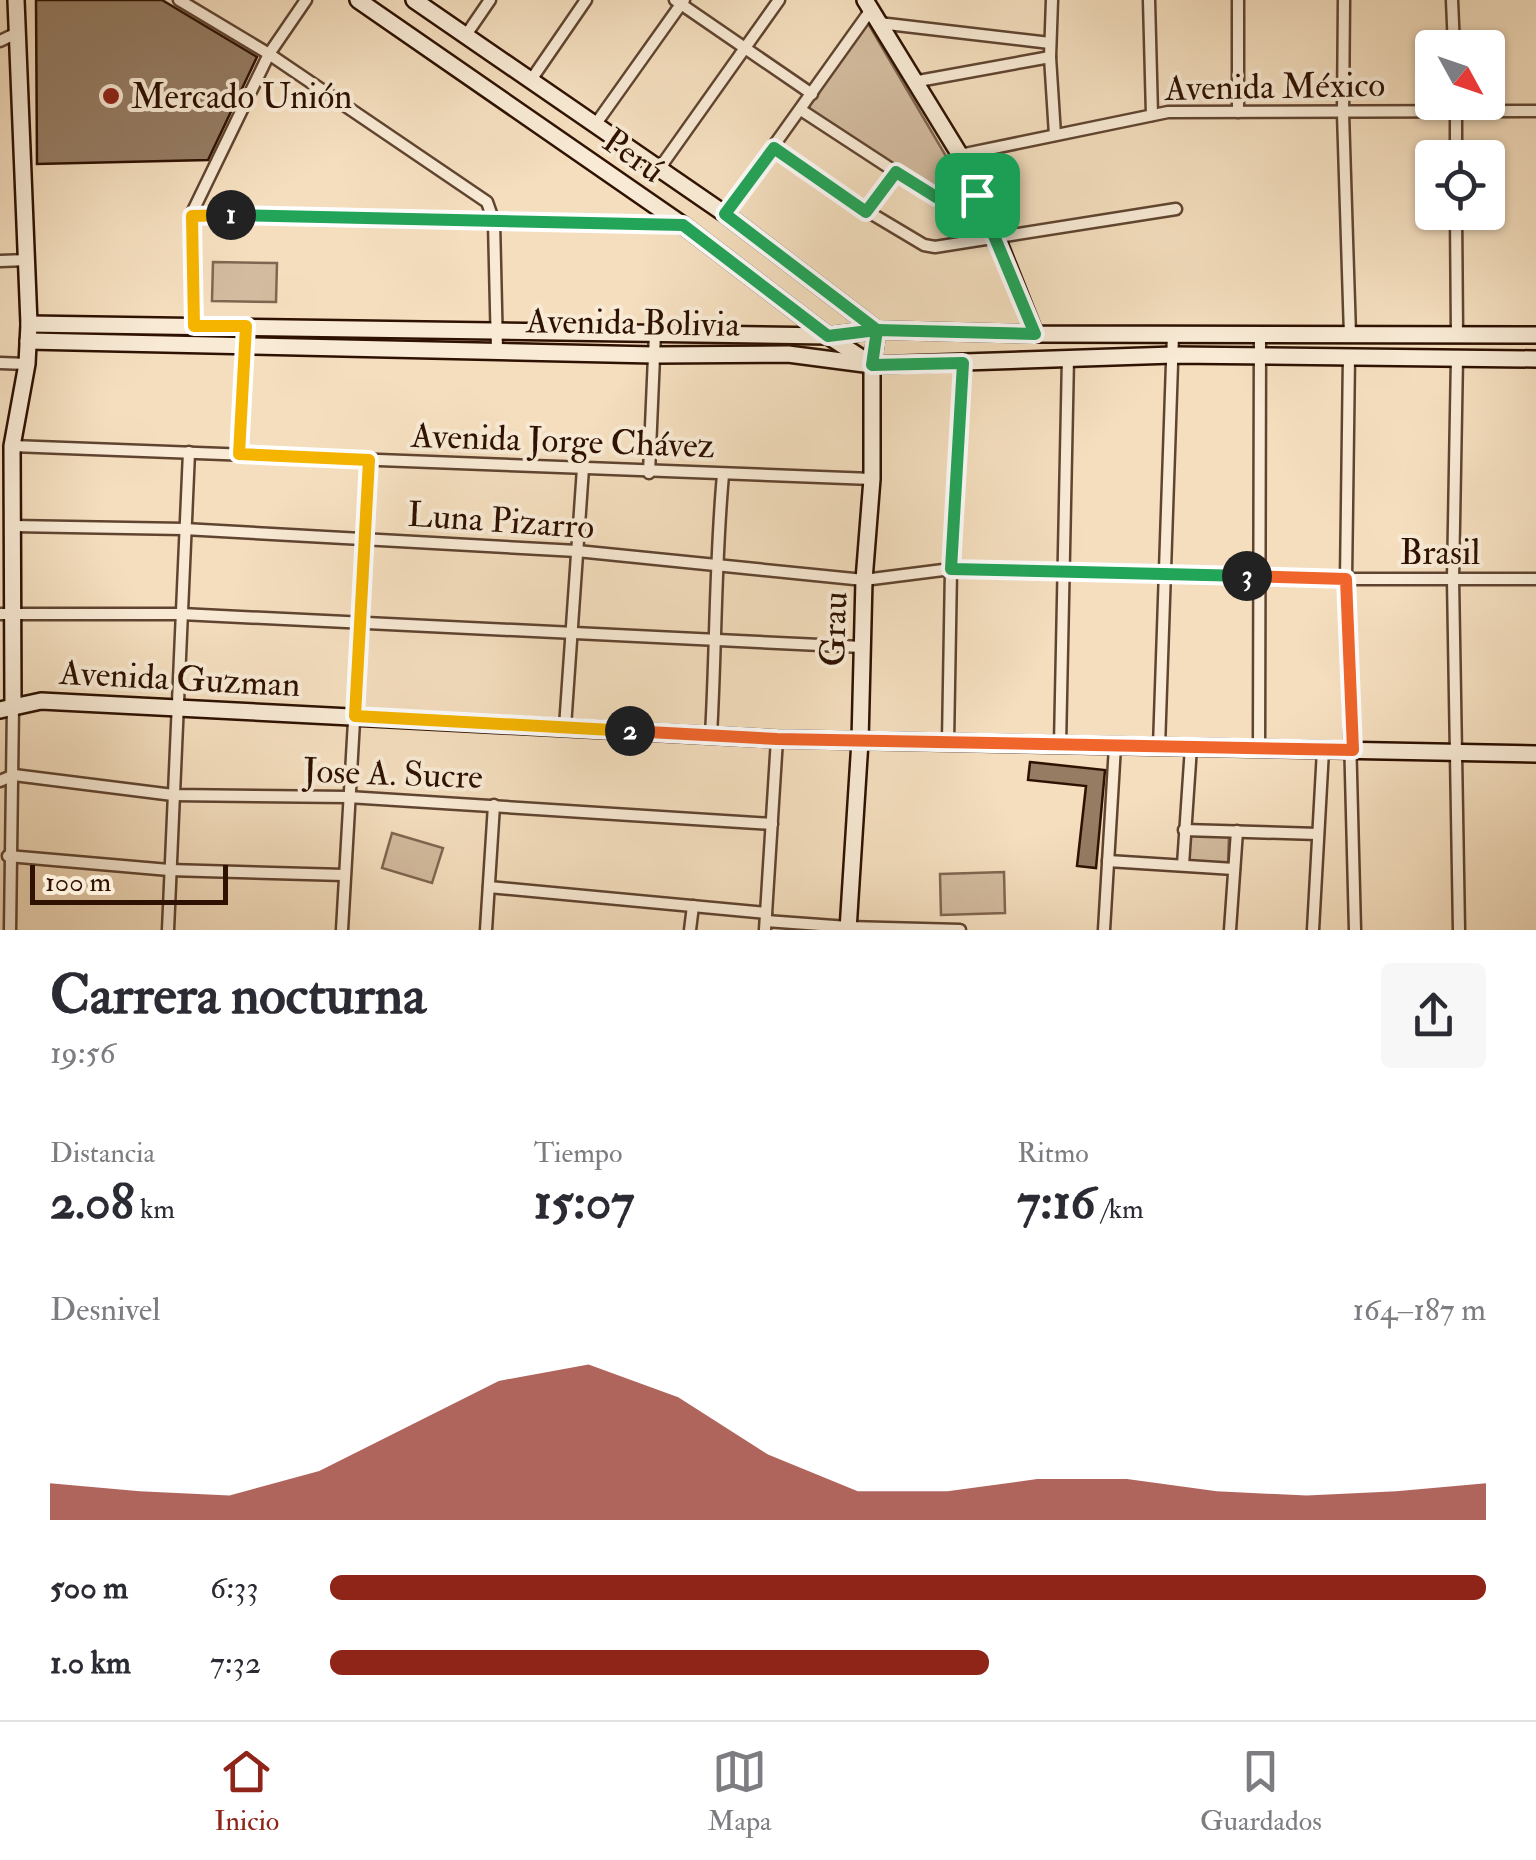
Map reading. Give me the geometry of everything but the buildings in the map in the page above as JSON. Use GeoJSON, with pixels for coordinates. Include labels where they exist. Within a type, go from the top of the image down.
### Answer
{"type":"FeatureCollection","features":[{"type":"Feature","properties":{"kind":"street"},"geometry":{"type":"LineString","coordinates":[[10,930],[8,856],[14,775],[6,708],[6,612],[12,446],[29,324],[16,0]]}},
{"type":"Feature","properties":{"kind":"street"},"geometry":{"type":"LineString","coordinates":[[179,0],[269,54],[487,202],[494,222],[497,350]]}},
{"type":"Feature","properties":{"kind":"street"},"geometry":{"type":"LineString","coordinates":[[194,326],[192,216],[269,54],[306,0]]}},
{"type":"Feature","properties":{"kind":"street","name":"Perú"},"geometry":{"type":"LineString","coordinates":[[358,0],[683,225],[872,365]]}},
{"type":"Feature","properties":{"kind":"street","name":"Perú"},"geometry":{"type":"LineString","coordinates":[[414,0],[725,214],[877,330]]}},
{"type":"Feature","properties":{"kind":"street"},"geometry":{"type":"LineString","coordinates":[[466,36],[490,0]]}},
{"type":"Feature","properties":{"kind":"street"},"geometry":{"type":"LineString","coordinates":[[532,80],[586,0]]}},
{"type":"Feature","properties":{"kind":"street"},"geometry":{"type":"LineString","coordinates":[[660,169],[778,0]]}},
{"type":"Feature","properties":{"kind":"street"},"geometry":{"type":"LineString","coordinates":[[1052,0],[1054,135]]}},
{"type":"Feature","properties":{"kind":"street"},"geometry":{"type":"LineString","coordinates":[[1149,0],[1152,115]]}},
{"type":"Feature","properties":{"kind":"street"},"geometry":{"type":"LineString","coordinates":[[1238,0],[1238,112]]}},
{"type":"Feature","properties":{"kind":"street"},"geometry":{"type":"LineString","coordinates":[[1344,0],[1343,113],[1350,334]]}},
{"type":"Feature","properties":{"kind":"street"},"geometry":{"type":"LineString","coordinates":[[1452,0],[1453,30]]}},
{"type":"Feature","properties":{"kind":"street"},"geometry":{"type":"LineString","coordinates":[[596,125],[680,1],[812,94]]}},
{"type":"Feature","properties":{"kind":"street"},"geometry":{"type":"LineString","coordinates":[[871,11],[1050,43]]}},
{"type":"Feature","properties":{"kind":"street"},"geometry":{"type":"LineString","coordinates":[[871,11],[960,155],[1035,334]]}},
{"type":"Feature","properties":{"kind":"street"},"geometry":{"type":"LineString","coordinates":[[725,214],[871,11]]}},
{"type":"Feature","properties":{"kind":"street"},"geometry":{"type":"LineString","coordinates":[[0,41],[19,32]]}},
{"type":"Feature","properties":{"kind":"street"},"geometry":{"type":"LineString","coordinates":[[913,82],[1050,57]]}},
{"type":"Feature","properties":{"kind":"street","name":"Avenida México"},"geometry":{"type":"LineString","coordinates":[[960,155],[1168,112],[1415,109]]}},
{"type":"Feature","properties":{"kind":"street"},"geometry":{"type":"LineString","coordinates":[[800,110],[936,197],[977,195]]}},
{"type":"Feature","properties":{"kind":"street","name":"Avenida México"},"geometry":{"type":"LineString","coordinates":[[1505,110],[1536,112]]}},
{"type":"Feature","properties":{"kind":"street"},"geometry":{"type":"LineString","coordinates":[[774,148],[866,212],[924,245],[935,247],[1176,209]]}},
{"type":"Feature","properties":{"kind":"street"},"geometry":{"type":"LineString","coordinates":[[866,212],[896,172]]}},
{"type":"Feature","properties":{"kind":"street"},"geometry":{"type":"LineString","coordinates":[[192,216],[683,225]]}},
{"type":"Feature","properties":{"kind":"street"},"geometry":{"type":"LineString","coordinates":[[1456,230],[1457,334]]}},
{"type":"Feature","properties":{"kind":"street"},"geometry":{"type":"LineString","coordinates":[[0,261],[28,260]]}},
{"type":"Feature","properties":{"kind":"street","name":"Avenida Bolivia"},"geometry":{"type":"LineString","coordinates":[[29,324],[828,336],[877,330],[1536,335]]}},
{"type":"Feature","properties":{"kind":"street"},"geometry":{"type":"LineString","coordinates":[[239,454],[246,326]]}},
{"type":"Feature","properties":{"kind":"street","name":"Grau"},"geometry":{"type":"LineString","coordinates":[[848,929],[872,479],[872,365],[877,330]]}},
{"type":"Feature","properties":{"kind":"street"},"geometry":{"type":"LineString","coordinates":[[649,472],[655,333]]}},
{"type":"Feature","properties":{"kind":"street"},"geometry":{"type":"LineString","coordinates":[[1159,747],[1173,334]]}},
{"type":"Feature","properties":{"kind":"street"},"geometry":{"type":"LineString","coordinates":[[1259,749],[1260,334]]}},
{"type":"Feature","properties":{"kind":"street","name":"Avenida Bolivia"},"geometry":{"type":"LineString","coordinates":[[28,341],[654,355],[788,354],[872,365],[1173,355],[1536,359]]}},
{"type":"Feature","properties":{"kind":"street"},"geometry":{"type":"LineString","coordinates":[[1349,356],[1346,579],[1355,930]]}},
{"type":"Feature","properties":{"kind":"street"},"geometry":{"type":"LineString","coordinates":[[1457,356],[1453,579],[1459,930]]}},
{"type":"Feature","properties":{"kind":"street"},"geometry":{"type":"LineString","coordinates":[[1060,744],[1068,357]]}},
{"type":"Feature","properties":{"kind":"street"},"geometry":{"type":"LineString","coordinates":[[0,363],[26,364]]}},
{"type":"Feature","properties":{"kind":"street"},"geometry":{"type":"LineString","coordinates":[[948,742],[951,569],[963,363]]}},
{"type":"Feature","properties":{"kind":"street","name":"Avenida Jorge Chávez"},"geometry":{"type":"LineString","coordinates":[[12,446],[872,479]]}},
{"type":"Feature","properties":{"kind":"street"},"geometry":{"type":"LineString","coordinates":[[168,930],[189,452]]}},
{"type":"Feature","properties":{"kind":"street"},"geometry":{"type":"LineString","coordinates":[[342,930],[369,460]]}},
{"type":"Feature","properties":{"kind":"street"},"geometry":{"type":"LineString","coordinates":[[566,727],[583,468]]}},
{"type":"Feature","properties":{"kind":"street"},"geometry":{"type":"LineString","coordinates":[[711,735],[715,565],[723,474]]}},
{"type":"Feature","properties":{"kind":"street","name":"Luna Pizarro"},"geometry":{"type":"LineString","coordinates":[[9,536],[184,528],[577,551],[864,580]]}},
{"type":"Feature","properties":{"kind":"street","name":"Brasil"},"geometry":{"type":"LineString","coordinates":[[864,580],[951,569],[1536,580]]}},
{"type":"Feature","properties":{"kind":"street"},"geometry":{"type":"LineString","coordinates":[[6,612],[181,614],[862,648]]}},
{"type":"Feature","properties":{"kind":"street","name":"Avenida Guzman"},"geometry":{"type":"LineString","coordinates":[[6,708],[41,701],[777,739],[1536,754]]}},
{"type":"Feature","properties":{"kind":"street"},"geometry":{"type":"LineString","coordinates":[[766,921],[777,739]]}},
{"type":"Feature","properties":{"kind":"street"},"geometry":{"type":"LineString","coordinates":[[1104,930],[1115,746]]}},
{"type":"Feature","properties":{"kind":"street"},"geometry":{"type":"LineString","coordinates":[[1183,865],[1191,747]]}},
{"type":"Feature","properties":{"kind":"street"},"geometry":{"type":"LineString","coordinates":[[1313,930],[1323,750]]}},
{"type":"Feature","properties":{"kind":"street"},"geometry":{"type":"LineString","coordinates":[[0,781],[14,775]]}},
{"type":"Feature","properties":{"kind":"street","name":"Jose A. Sucre"},"geometry":{"type":"LineString","coordinates":[[14,775],[173,795],[348,797],[772,824]]}},
{"type":"Feature","properties":{"kind":"street"},"geometry":{"type":"LineString","coordinates":[[486,930],[494,805]]}},
{"type":"Feature","properties":{"kind":"street"},"geometry":{"type":"LineString","coordinates":[[1184,830],[1318,834]]}},
{"type":"Feature","properties":{"kind":"street"},"geometry":{"type":"LineString","coordinates":[[1230,930],[1237,831]]}},
{"type":"Feature","properties":{"kind":"street"},"geometry":{"type":"LineString","coordinates":[[8,856],[169,870],[344,875]]}},
{"type":"Feature","properties":{"kind":"street"},"geometry":{"type":"LineString","coordinates":[[1108,861],[1234,868]]}},
{"type":"Feature","properties":{"kind":"street"},"geometry":{"type":"LineString","coordinates":[[489,888],[693,906],[766,921],[848,929],[960,930]]}},
{"type":"Feature","properties":{"kind":"street"},"geometry":{"type":"LineString","coordinates":[[690,930],[693,906]]}},
{"type":"Feature","properties":{"kind":"shaded area"},"geometry":{"type":"Polygon","coordinates":[[[864,25],[869,25],[957,175],[958,189],[930,193],[812,113],[809,106],[864,25]]]}},
{"type":"Feature","properties":{"kind":"shaded area"},"geometry":{"type":"Polygon","coordinates":[[[213,262],[277,263],[276,302],[212,301],[213,262]]]}},
{"type":"Feature","properties":{"kind":"shaded area"},"geometry":{"type":"Polygon","coordinates":[[[392,833],[443,848],[432,883],[382,868],[392,833]]]}},
{"type":"Feature","properties":{"kind":"shaded area"},"geometry":{"type":"Polygon","coordinates":[[[1186,835],[1229,836],[1228,864],[1184,862],[1186,835]]]}},
{"type":"Feature","properties":{"kind":"shaded area"},"geometry":{"type":"Polygon","coordinates":[[[1004,872],[1005,913],[941,915],[940,874],[1004,872]]]}},
{"type":"Feature","properties":{"kind":"place","name":"Mercado Unión"},"geometry":{"type":"Point","coordinates":[111,96]}},
{"type":"Feature","properties":{"kind":"route"},"geometry":{"type":"LineString","coordinates":[[977,195],[931,196],[896,172],[866,212],[774,148],[725,214],[877,330],[872,365],[963,363],[951,569],[1346,579],[1353,750],[777,739],[355,716],[369,460],[239,454],[246,326],[194,326],[192,216],[683,225],[828,336],[877,330],[1035,334],[977,195]]}}]}
